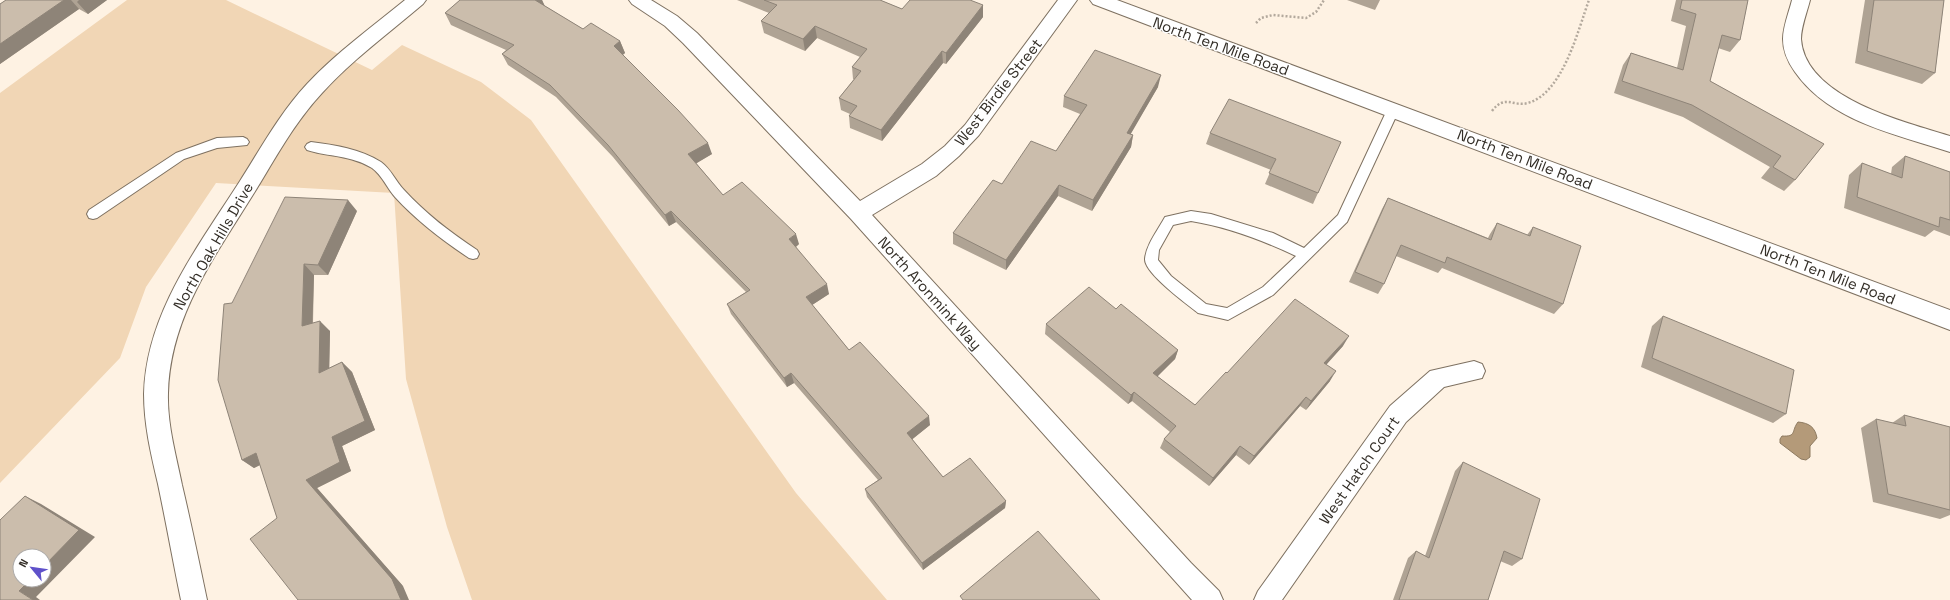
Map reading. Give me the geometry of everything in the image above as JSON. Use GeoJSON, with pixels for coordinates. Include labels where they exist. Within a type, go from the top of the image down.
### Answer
{"type":"FeatureCollection","features":[{"type":"Feature","properties":{"kind":"street","name":"North Oak Hills Drive"},"geometry":{"type":"LineString","coordinates":[[194,600],[157,426],[156,393],[159,359],[168,326],[181,294],[199,263],[295,111],[338,65],[417,0]]}},
{"type":"Feature","properties":{"kind":"street","name":"North Aronmink Way"},"geometry":{"type":"LineString","coordinates":[[638,0],[671,21],[690,38],[858,213],[1182,572],[1210,600]]}},
{"type":"Feature","properties":{"kind":"street","name":"West Birdie Street"},"geometry":{"type":"LineString","coordinates":[[858,213],[929,170],[952,152],[972,130],[1068,0]]}},
{"type":"Feature","properties":{"kind":"street","name":"North Ten Mile Road"},"geometry":{"type":"LineString","coordinates":[[1099,0],[1950,320]]}},
{"type":"Feature","properties":{"kind":"street"},"geometry":{"type":"LineString","coordinates":[[1801,0],[1792,38],[1796,59],[1811,80],[1839,103],[1878,121],[1950,144]]}},
{"type":"Feature","properties":{"kind":"street","name":"West Hatch Court"},"geometry":{"type":"LineString","coordinates":[[1267,600],[1398,414],[1438,378],[1474,371]]}},
{"type":"Feature","properties":{"kind":"lane"},"geometry":{"type":"LineString","coordinates":[[1304,254],[1269,237],[1211,219],[1192,216],[1169,221],[1153,250],[1151,261],[1166,280],[1203,309],[1228,314],[1268,291],[1304,254],[1343,218],[1393,110]]}},
{"type":"Feature","properties":{"kind":"lane"},"geometry":{"type":"LineString","coordinates":[[93,214],[180,156],[218,143],[244,142]]}},
{"type":"Feature","properties":{"kind":"lane"},"geometry":{"type":"LineString","coordinates":[[311,148],[344,150],[377,165],[400,193],[426,218],[453,242],[473,254]]}},
{"type":"Feature","properties":{"kind":"path"},"geometry":{"type":"LineString","coordinates":[[1256,23],[1262,17],[1270,14],[1281,14],[1306,18],[1316,12],[1324,0]]}},
{"type":"Feature","properties":{"kind":"path"},"geometry":{"type":"LineString","coordinates":[[1492,111],[1496,104],[1508,100],[1528,103],[1540,96],[1555,83],[1564,65],[1589,0]]}},
{"type":"Feature","properties":{"kind":"shaded area"},"geometry":{"type":"Polygon","coordinates":[[[127,0],[226,0],[372,70],[402,45],[481,82],[531,120],[796,493],[887,600],[472,600],[447,527],[406,379],[394,193],[216,183],[146,287],[120,358],[0,483],[0,93],[127,0]]]}},
{"type":"Feature","properties":{"kind":"shaded area"},"geometry":{"type":"Polygon","coordinates":[[[1798,422],[1811,426],[1815,431],[1817,438],[1810,446],[1810,457],[1806,460],[1801,459],[1780,443],[1782,436],[1790,436],[1793,433],[1798,422]]]}},
{"type":"Feature","properties":{"kind":"building"},"geometry":{"type":"Polygon","coordinates":[[[6,0],[64,0],[0,44],[0,4],[6,0]]]}},
{"type":"Feature","properties":{"kind":"building"},"geometry":{"type":"Polygon","coordinates":[[[460,0],[535,0],[583,29],[591,23],[620,41],[614,46],[678,110],[708,143],[688,154],[723,195],[742,182],[796,234],[789,239],[827,284],[806,297],[849,350],[860,342],[929,416],[907,433],[943,477],[970,458],[1006,501],[922,563],[865,489],[882,478],[791,373],[784,378],[727,304],[750,290],[671,211],[665,215],[608,145],[550,85],[502,54],[514,45],[445,13],[460,0]]]}},
{"type":"Feature","properties":{"kind":"building"},"geometry":{"type":"Polygon","coordinates":[[[764,0],[880,0],[902,9],[910,0],[970,0],[983,5],[946,53],[942,51],[881,130],[849,116],[857,106],[839,98],[861,71],[852,67],[867,49],[815,26],[803,39],[761,21],[777,5],[764,0]]]}},
{"type":"Feature","properties":{"kind":"building"},"geometry":{"type":"Polygon","coordinates":[[[1682,0],[1748,0],[1740,40],[1722,35],[1710,81],[1824,144],[1795,180],[1773,167],[1781,156],[1692,105],[1622,81],[1631,53],[1683,70],[1696,14],[1680,9],[1682,0]]]}},
{"type":"Feature","properties":{"kind":"building"},"geometry":{"type":"Polygon","coordinates":[[[1874,0],[1944,0],[1935,73],[1867,51],[1874,0]]]}},
{"type":"Feature","properties":{"kind":"building"},"geometry":{"type":"Polygon","coordinates":[[[1095,50],[1161,75],[1127,133],[1133,135],[1093,200],[1059,185],[1006,260],[953,233],[993,180],[1002,184],[1031,141],[1056,151],[1087,105],[1064,96],[1095,50]]]}},
{"type":"Feature","properties":{"kind":"building"},"geometry":{"type":"Polygon","coordinates":[[[1229,99],[1341,142],[1318,193],[1269,173],[1276,159],[1210,133],[1229,99]]]}},
{"type":"Feature","properties":{"kind":"building"},"geometry":{"type":"Polygon","coordinates":[[[1905,156],[1950,172],[1950,220],[1940,217],[1939,227],[1857,197],[1862,163],[1902,178],[1905,156]]]}},
{"type":"Feature","properties":{"kind":"building"},"geometry":{"type":"Polygon","coordinates":[[[285,197],[348,200],[318,265],[304,264],[302,326],[320,321],[319,373],[342,362],[365,421],[332,437],[340,462],[306,480],[392,579],[401,600],[298,600],[250,539],[277,518],[256,453],[242,460],[218,380],[224,304],[232,303],[285,197]]]}},
{"type":"Feature","properties":{"kind":"building"},"geometry":{"type":"Polygon","coordinates":[[[1388,198],[1491,240],[1497,223],[1530,236],[1533,227],[1581,246],[1563,304],[1447,257],[1445,263],[1401,245],[1384,284],[1355,272],[1388,198]]]}},
{"type":"Feature","properties":{"kind":"building"},"geometry":{"type":"Polygon","coordinates":[[[1089,287],[1116,309],[1121,304],[1178,350],[1153,373],[1195,405],[1226,372],[1227,373],[1295,299],[1349,336],[1324,363],[1336,371],[1311,401],[1306,397],[1254,456],[1240,446],[1213,478],[1164,439],[1176,426],[1134,392],[1131,395],[1046,324],[1089,287]]]}},
{"type":"Feature","properties":{"kind":"building"},"geometry":{"type":"Polygon","coordinates":[[[1663,316],[1794,370],[1786,414],[1652,358],[1663,316]]]}},
{"type":"Feature","properties":{"kind":"building"},"geometry":{"type":"Polygon","coordinates":[[[1904,415],[1950,427],[1950,510],[1888,494],[1876,419],[1906,426],[1904,415]]]}},
{"type":"Feature","properties":{"kind":"building"},"geometry":{"type":"Polygon","coordinates":[[[1463,462],[1540,499],[1522,559],[1504,551],[1488,600],[1399,600],[1416,551],[1429,558],[1463,462]]]}},
{"type":"Feature","properties":{"kind":"building"},"geometry":{"type":"Polygon","coordinates":[[[25,496],[79,530],[52,558],[52,548],[12,548],[12,588],[22,588],[19,591],[33,600],[0,600],[0,520],[25,496]]]}},
{"type":"Feature","properties":{"kind":"building"},"geometry":{"type":"Polygon","coordinates":[[[1038,531],[1100,600],[963,600],[960,596],[1038,531]]]}}]}
